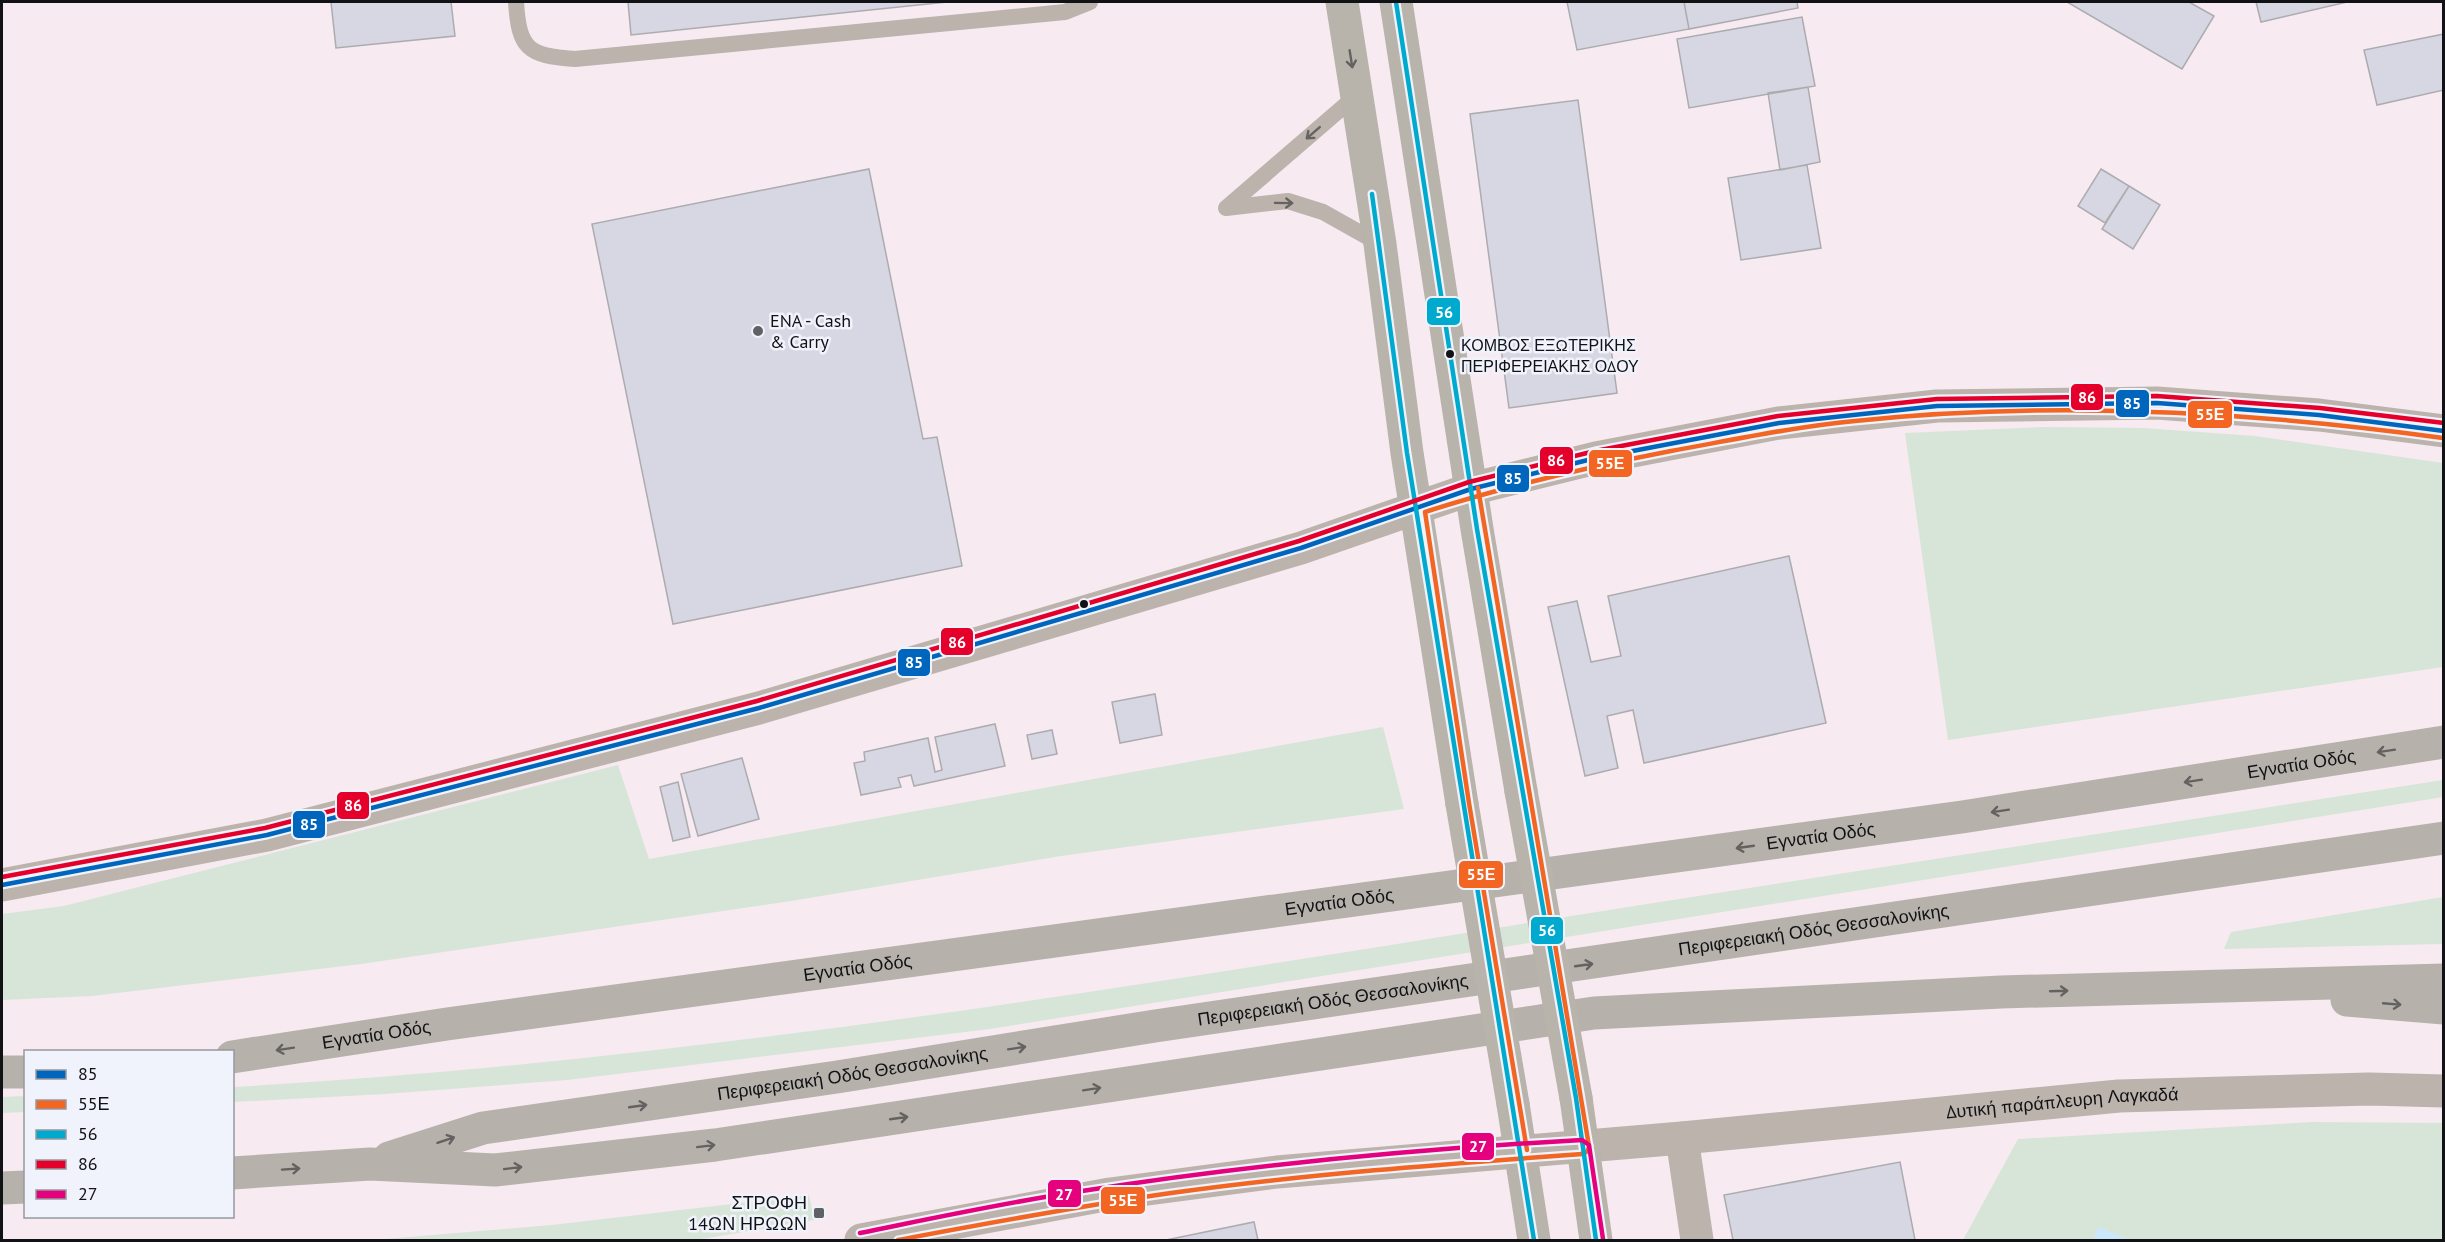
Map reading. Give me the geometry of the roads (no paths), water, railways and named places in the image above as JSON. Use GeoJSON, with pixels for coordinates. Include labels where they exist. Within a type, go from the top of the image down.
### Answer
{"type":"FeatureCollection","features":[{"type":"Feature","properties":{"kind":"highway","name":"Εγνατία Οδός"},"geometry":{"type":"LineString","coordinates":[[234,1057],[459,1022],[1962,817],[2444,742]]}},
{"type":"Feature","properties":{"kind":"highway","name":"Περιφερειακή Οδός Θεσσαλονίκης"},"geometry":{"type":"LineString","coordinates":[[370,1164],[483,1128],[849,1075],[1155,1026],[1628,959],[2444,838]]}},
{"type":"Feature","properties":{"kind":"highway"},"geometry":{"type":"LineString","coordinates":[[234,1173],[370,1164],[495,1170],[715,1145],[1594,1013],[2001,992],[2444,980]]}},
{"type":"Feature","properties":{"kind":"highway"},"geometry":{"type":"LineString","coordinates":[[2272,984],[2353,1001],[2444,1008]]}},
{"type":"Feature","properties":{"kind":"highway"},"geometry":{"type":"LineString","coordinates":[[2,1072],[24,1072]]}},
{"type":"Feature","properties":{"kind":"highway"},"geometry":{"type":"LineString","coordinates":[[2,1188],[24,1187]]}},
{"type":"Feature","properties":{"kind":"main road"},"geometry":{"type":"LineString","coordinates":[[1395,2],[1471,489],[1521,791],[1576,1098],[1596,1240]]}},
{"type":"Feature","properties":{"kind":"main road"},"geometry":{"type":"LineString","coordinates":[[1338,6],[1357,95],[1380,244],[1407,453],[1534,1240]]}},
{"type":"Feature","properties":{"kind":"street"},"geometry":{"type":"LineString","coordinates":[[2,885],[267,835],[759,708],[1301,548],[1471,489],[1596,458],[1779,423],[1937,406],[2157,403],[2226,406],[2319,415],[2444,431]]}},
{"type":"Feature","properties":{"kind":"street","name":"Δυτική παράπλευρη Λαγκαδά"},"geometry":{"type":"LineString","coordinates":[[861,1240],[1045,1204],[1277,1172],[1682,1138],[2119,1096],[2369,1089],[2444,1091]]}},
{"type":"Feature","properties":{"kind":"street"},"geometry":{"type":"LineString","coordinates":[[1682,1138],[1697,1240]]}},
{"type":"Feature","properties":{"kind":"lane"},"geometry":{"type":"LineString","coordinates":[[516,2],[518,34],[530,48],[550,57],[575,59],[1065,12],[1090,2]]}},
{"type":"Feature","properties":{"kind":"lane"},"geometry":{"type":"LineString","coordinates":[[1357,95],[1226,208],[1288,201],[1323,212],[1380,244]]}},
{"type":"Feature","properties":{"kind":"water"},"geometry":{"type":"Polygon","coordinates":[[[2099,1227],[2130,1240],[2093,1240],[2099,1227]]]}},
{"type":"Feature","properties":{"kind":"place","name":"ENA - Cash & Carry"},"geometry":{"type":"Point","coordinates":[758,331]}},
{"type":"Feature","properties":{"kind":"place","name":"ΚΟΜΒΟΣ ΕΞΩΤΕΡΙΚΗΣ ΠΕΡΙΦΕΡΕΙΑΚΗΣ ΟΔΟΥ"},"geometry":{"type":"Point","coordinates":[1450,354]}},
{"type":"Feature","properties":{"kind":"place","name":"ΣΤΡΟΦΗ 14ΩΝ ΗΡΩΩΝ"},"geometry":{"type":"Point","coordinates":[819,1213]}}]}
